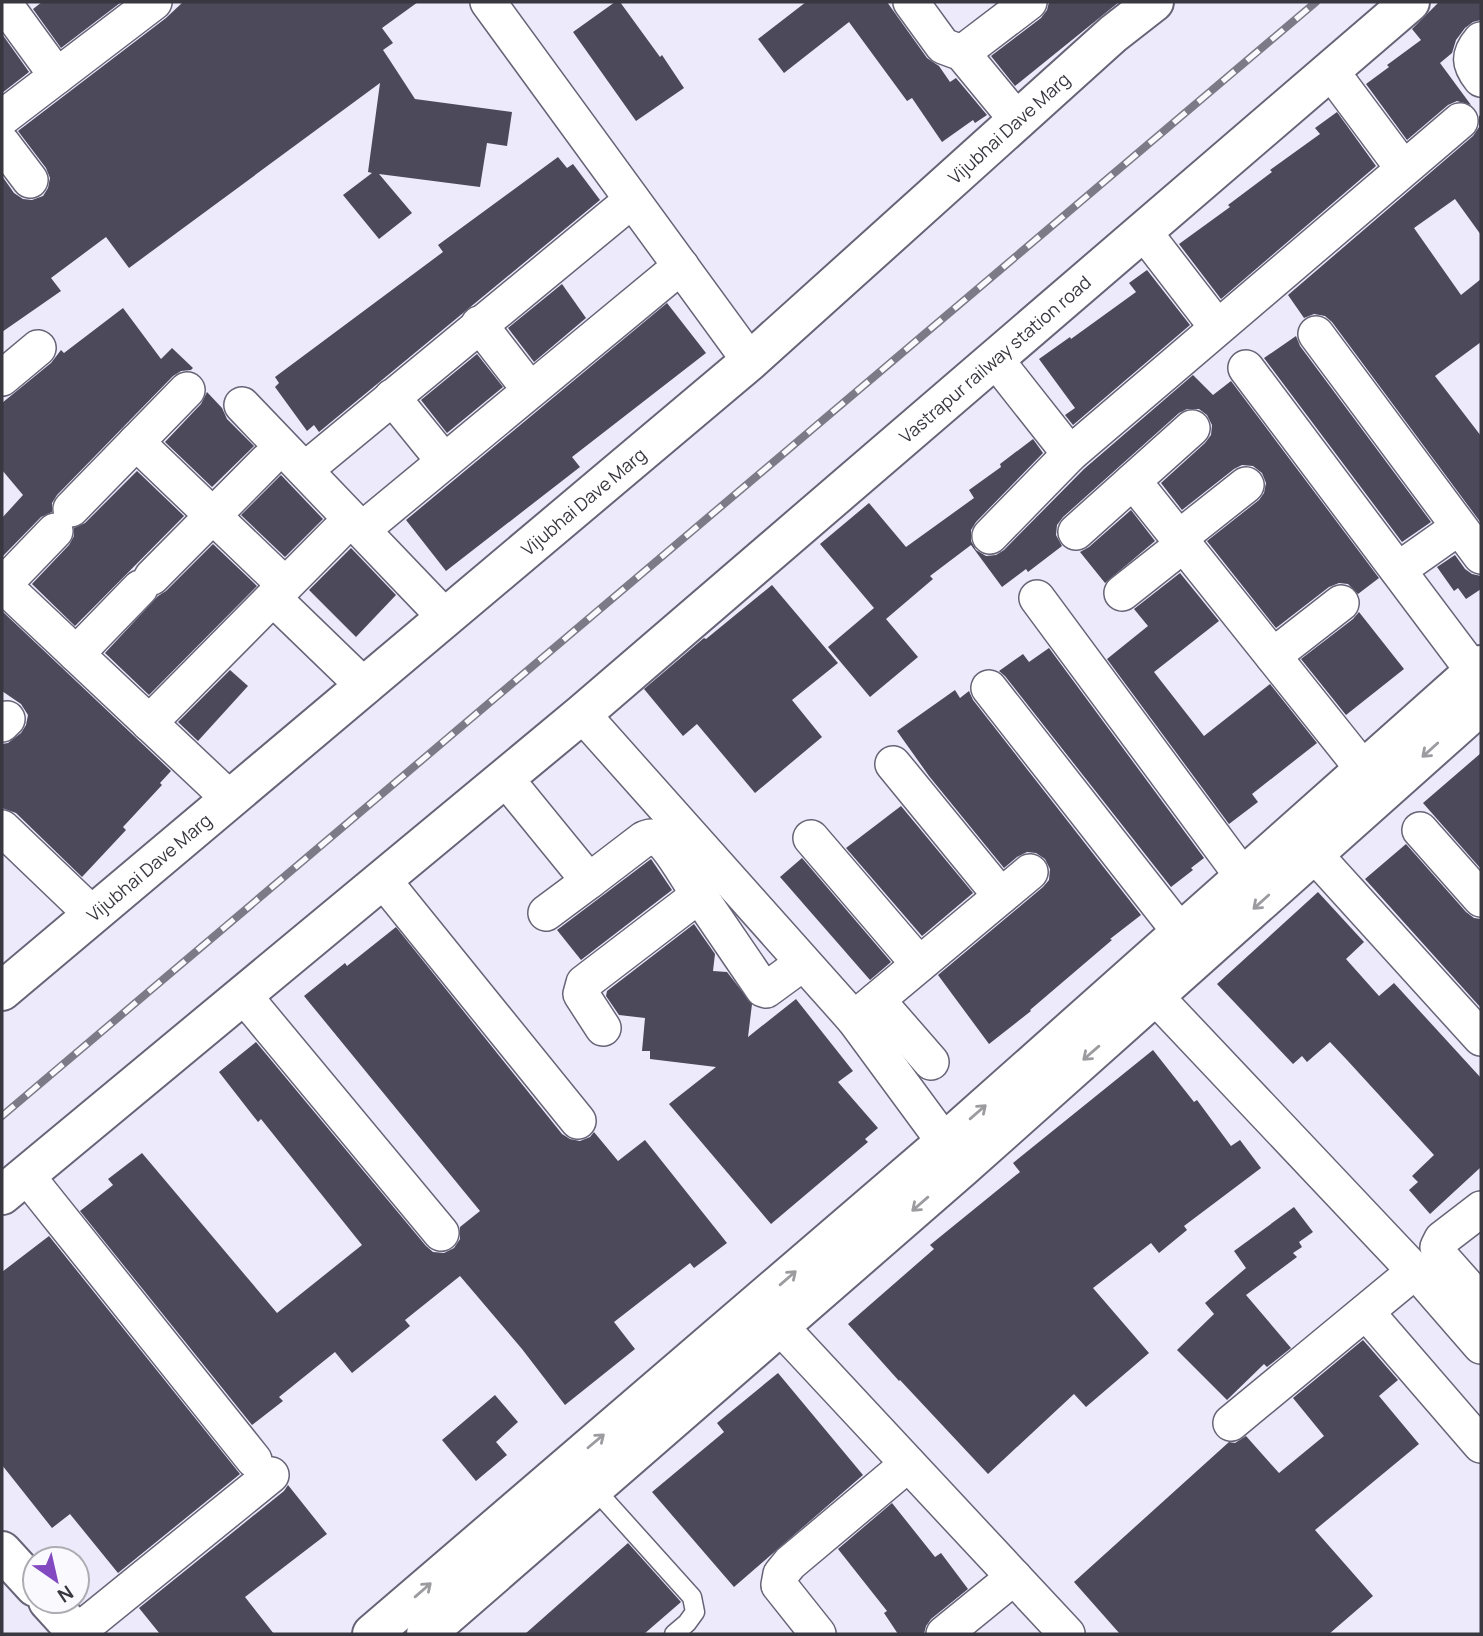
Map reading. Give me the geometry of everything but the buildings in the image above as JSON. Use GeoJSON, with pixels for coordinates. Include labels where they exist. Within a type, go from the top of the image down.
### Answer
{"type":"FeatureCollection","features":[{"type":"Feature","properties":{"kind":"street"},"geometry":{"type":"LineString","coordinates":[[3,2],[57,76]]}},
{"type":"Feature","properties":{"kind":"street"},"geometry":{"type":"LineString","coordinates":[[2,118],[154,2]]}},
{"type":"Feature","properties":{"kind":"street"},"geometry":{"type":"LineString","coordinates":[[488,2],[750,361]]}},
{"type":"Feature","properties":{"kind":"street"},"geometry":{"type":"LineString","coordinates":[[911,2],[943,46],[962,53],[1018,121]]}},
{"type":"Feature","properties":{"kind":"street"},"geometry":{"type":"LineString","coordinates":[[962,53],[1029,2]]}},
{"type":"Feature","properties":{"kind":"street","name":"Vastrapur railway station road"},"geometry":{"type":"LineString","coordinates":[[14,1185],[582,714],[1410,2]]}},
{"type":"Feature","properties":{"kind":"street","name":"Vijubhai Dave Marg"},"geometry":{"type":"LineString","coordinates":[[2,991],[750,361],[1146,4]]}},
{"type":"Feature","properties":{"kind":"street"},"geometry":{"type":"LineString","coordinates":[[1481,40],[1473,49],[1470,60],[1472,68],[1481,79]]}},
{"type":"Feature","properties":{"kind":"street"},"geometry":{"type":"LineString","coordinates":[[1330,70],[1403,168]]}},
{"type":"Feature","properties":{"kind":"street"},"geometry":{"type":"LineString","coordinates":[[990,536],[1070,454],[1460,121]]}},
{"type":"Feature","properties":{"kind":"street"},"geometry":{"type":"LineString","coordinates":[[2,143],[30,180]]}},
{"type":"Feature","properties":{"kind":"street"},"geometry":{"type":"LineString","coordinates":[[306,469],[632,200]]}},
{"type":"Feature","properties":{"kind":"street"},"geometry":{"type":"LineString","coordinates":[[1143,231],[1217,327]]}},
{"type":"Feature","properties":{"kind":"street"},"geometry":{"type":"LineString","coordinates":[[149,723],[279,592],[350,531],[444,461],[681,266]]}},
{"type":"Feature","properties":{"kind":"street"},"geometry":{"type":"LineString","coordinates":[[479,324],[530,390]]}},
{"type":"Feature","properties":{"kind":"street"},"geometry":{"type":"LineString","coordinates":[[1317,334],[1481,556]]}},
{"type":"Feature","properties":{"kind":"street"},"geometry":{"type":"LineString","coordinates":[[2,378],[38,348]]}},
{"type":"Feature","properties":{"kind":"street"},"geometry":{"type":"LineString","coordinates":[[995,359],[1070,454]]}},
{"type":"Feature","properties":{"kind":"street"},"geometry":{"type":"LineString","coordinates":[[1245,368],[1479,681]]}},
{"type":"Feature","properties":{"kind":"street"},"geometry":{"type":"LineString","coordinates":[[187,390],[2,586],[230,799]]}},
{"type":"Feature","properties":{"kind":"street"},"geometry":{"type":"LineString","coordinates":[[392,397],[444,461]]}},
{"type":"Feature","properties":{"kind":"street"},"geometry":{"type":"LineString","coordinates":[[242,405],[306,469],[350,531],[446,618]]}},
{"type":"Feature","properties":{"kind":"street"},"geometry":{"type":"LineString","coordinates":[[1076,532],[1192,428]]}},
{"type":"Feature","properties":{"kind":"street"},"geometry":{"type":"LineString","coordinates":[[136,442],[214,516],[365,687]]}},
{"type":"Feature","properties":{"kind":"street"},"geometry":{"type":"LineString","coordinates":[[76,654],[267,461]]}},
{"type":"Feature","properties":{"kind":"street"},"geometry":{"type":"LineString","coordinates":[[1133,481],[1364,770]]}},
{"type":"Feature","properties":{"kind":"street"},"geometry":{"type":"LineString","coordinates":[[1122,593],[1246,485]]}},
{"type":"Feature","properties":{"kind":"street"},"geometry":{"type":"LineString","coordinates":[[1398,570],[1459,527]]}},
{"type":"Feature","properties":{"kind":"street"},"geometry":{"type":"LineString","coordinates":[[1037,598],[1244,878]]}},
{"type":"Feature","properties":{"kind":"street"},"geometry":{"type":"LineString","coordinates":[[1273,656],[1340,603]]}},
{"type":"Feature","properties":{"kind":"street"},"geometry":{"type":"LineString","coordinates":[[1145,986],[1181,933],[1364,770],[1479,681]]}},
{"type":"Feature","properties":{"kind":"street"},"geometry":{"type":"LineString","coordinates":[[372,1634],[770,1315],[1145,986],[1314,855],[1479,681]]}},
{"type":"Feature","properties":{"kind":"street"},"geometry":{"type":"LineString","coordinates":[[989,688],[1181,933]]}},
{"type":"Feature","properties":{"kind":"street"},"geometry":{"type":"LineString","coordinates":[[582,714],[803,963],[931,1062]]}},
{"type":"Feature","properties":{"kind":"street"},"geometry":{"type":"LineString","coordinates":[[893,764],[1001,896]]}},
{"type":"Feature","properties":{"kind":"street"},"geometry":{"type":"LineString","coordinates":[[505,778],[589,881]]}},
{"type":"Feature","properties":{"kind":"street"},"geometry":{"type":"LineString","coordinates":[[2,828],[93,915]]}},
{"type":"Feature","properties":{"kind":"street"},"geometry":{"type":"LineString","coordinates":[[1420,830],[1481,899]]}},
{"type":"Feature","properties":{"kind":"street"},"geometry":{"type":"LineString","coordinates":[[546,913],[644,839],[651,837],[659,839],[667,848],[763,989],[774,986],[803,963]]}},
{"type":"Feature","properties":{"kind":"street"},"geometry":{"type":"LineString","coordinates":[[811,838],[919,964]]}},
{"type":"Feature","properties":{"kind":"street"},"geometry":{"type":"LineString","coordinates":[[1314,855],[1481,1038]]}},
{"type":"Feature","properties":{"kind":"street"},"geometry":{"type":"LineString","coordinates":[[865,1009],[1030,872]]}},
{"type":"Feature","properties":{"kind":"street"},"geometry":{"type":"LineString","coordinates":[[383,880],[578,1121]]}},
{"type":"Feature","properties":{"kind":"street"},"geometry":{"type":"LineString","coordinates":[[603,1028],[581,995],[584,983],[699,895]]}},
{"type":"Feature","properties":{"kind":"street"},"geometry":{"type":"LineString","coordinates":[[1145,986],[1415,1271],[1481,1346]]}},
{"type":"Feature","properties":{"kind":"street"},"geometry":{"type":"LineString","coordinates":[[244,996],[441,1233]]}},
{"type":"Feature","properties":{"kind":"street"},"geometry":{"type":"LineString","coordinates":[[865,1009],[954,1154]]}},
{"type":"Feature","properties":{"kind":"street"},"geometry":{"type":"LineString","coordinates":[[14,1185],[262,1467],[77,1634],[60,1615]]}},
{"type":"Feature","properties":{"kind":"street"},"geometry":{"type":"LineString","coordinates":[[1481,1209],[1442,1239],[1438,1247],[1440,1256],[1481,1302]]}},
{"type":"Feature","properties":{"kind":"street"},"geometry":{"type":"LineString","coordinates":[[1231,1423],[1415,1271]]}},
{"type":"Feature","properties":{"kind":"street"},"geometry":{"type":"LineString","coordinates":[[1366,1312],[1481,1445]]}},
{"type":"Feature","properties":{"kind":"street"},"geometry":{"type":"LineString","coordinates":[[770,1315],[1068,1634]]}},
{"type":"Feature","properties":{"kind":"street"},"geometry":{"type":"LineString","coordinates":[[426,1634],[593,1487],[770,1315]]}},
{"type":"Feature","properties":{"kind":"street"},"geometry":{"type":"LineString","coordinates":[[818,1634],[784,1594],[779,1585],[781,1574],[790,1563],[908,1464]]}},
{"type":"Feature","properties":{"kind":"street"},"geometry":{"type":"LineString","coordinates":[[2,1550],[21,1571]]}},
{"type":"Feature","properties":{"kind":"street"},"geometry":{"type":"LineString","coordinates":[[944,1634],[1014,1577]]}},
{"type":"Feature","properties":{"kind":"lane"},"geometry":{"type":"LineString","coordinates":[[593,1487],[692,1597],[695,1612],[674,1634]]}},
{"type":"Feature","properties":{"kind":"railway"},"geometry":{"type":"LineString","coordinates":[[2,1116],[1316,2]]}}]}
